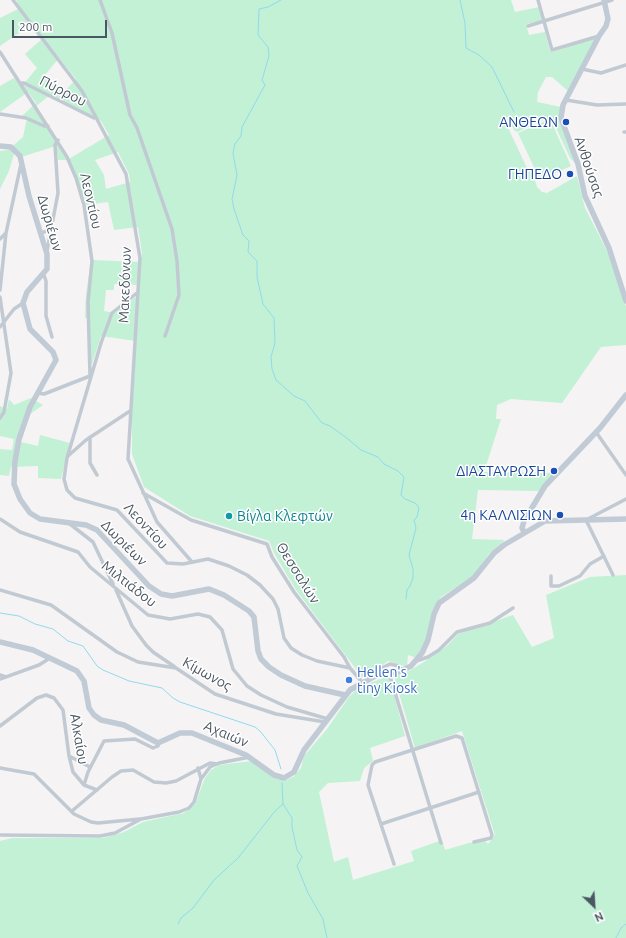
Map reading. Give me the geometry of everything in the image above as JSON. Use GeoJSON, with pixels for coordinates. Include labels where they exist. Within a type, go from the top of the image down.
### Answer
{"type":"FeatureCollection","features":[{"type":"Feature","properties":{"kind":"street","name":"Μακεδόνων"},"geometry":{"type":"LineString","coordinates":[[13,0],[82,91],[126,174],[140,252],[128,459],[159,524],[192,562]]}},
{"type":"Feature","properties":{"kind":"street"},"geometry":{"type":"LineString","coordinates":[[100,0],[112,33],[130,115],[137,128],[172,229],[177,261],[179,295],[165,336]]}},
{"type":"Feature","properties":{"kind":"street"},"geometry":{"type":"LineString","coordinates":[[538,0],[552,50],[599,36]]}},
{"type":"Feature","properties":{"kind":"street"},"geometry":{"type":"LineString","coordinates":[[528,26],[604,1],[612,0]]}},
{"type":"Feature","properties":{"kind":"street","name":"Ανθούσας"},"geometry":{"type":"LineString","coordinates":[[604,1],[607,22],[566,100],[562,111],[562,123],[578,164],[585,196],[609,248],[626,300]]}},
{"type":"Feature","properties":{"kind":"street","name":"Λεοντίου"},"geometry":{"type":"LineString","coordinates":[[0,52],[58,140],[76,178],[82,198],[92,260],[88,302],[90,376]]}},
{"type":"Feature","properties":{"kind":"street"},"geometry":{"type":"LineString","coordinates":[[582,69],[601,73],[626,66]]}},
{"type":"Feature","properties":{"kind":"street","name":"Πύρρου"},"geometry":{"type":"LineString","coordinates":[[20,83],[24,83],[94,118],[96,117]]}},
{"type":"Feature","properties":{"kind":"street"},"geometry":{"type":"LineString","coordinates":[[566,100],[597,105],[626,104]]}},
{"type":"Feature","properties":{"kind":"street"},"geometry":{"type":"LineString","coordinates":[[0,114],[26,118],[44,126],[48,126]]}},
{"type":"Feature","properties":{"kind":"street"},"geometry":{"type":"LineString","coordinates":[[47,254],[58,193],[55,145],[58,140]]}},
{"type":"Feature","properties":{"kind":"street","name":"Δωριέων"},"geometry":{"type":"LineString","coordinates":[[0,146],[9,146],[16,150],[22,163],[29,196],[47,254],[48,264],[44,275]]}},
{"type":"Feature","properties":{"kind":"street"},"geometry":{"type":"LineString","coordinates":[[0,290],[6,233],[22,163]]}},
{"type":"Feature","properties":{"kind":"street"},"geometry":{"type":"LineString","coordinates":[[40,233],[51,230]]}},
{"type":"Feature","properties":{"kind":"street"},"geometry":{"type":"LineString","coordinates":[[0,239],[6,233]]}},
{"type":"Feature","properties":{"kind":"street"},"geometry":{"type":"LineString","coordinates":[[0,328],[14,309],[23,303],[27,292],[44,275],[46,281],[47,320],[52,337]]}},
{"type":"Feature","properties":{"kind":"street","name":"Λεοντίου"},"geometry":{"type":"LineString","coordinates":[[137,293],[112,313],[90,376],[67,458],[64,482],[67,490],[73,497],[117,510],[164,562],[176,564],[205,559],[212,560],[247,575],[264,588],[275,603],[284,638],[289,646],[302,655],[317,661],[350,668]]}},
{"type":"Feature","properties":{"kind":"street"},"geometry":{"type":"LineString","coordinates":[[0,297],[11,373],[4,412],[0,418]]}},
{"type":"Feature","properties":{"kind":"street","name":"Δωριέων"},"geometry":{"type":"LineString","coordinates":[[23,303],[30,329],[51,350],[56,358],[55,363],[28,412],[19,439],[15,461],[15,487],[20,499],[33,515],[47,521],[86,525],[97,530],[150,586],[161,594],[172,596],[209,589],[224,595],[252,614],[255,620],[258,651],[261,659],[269,667],[281,675],[305,686],[345,694]]}},
{"type":"Feature","properties":{"kind":"street"},"geometry":{"type":"LineString","coordinates":[[38,393],[44,394],[90,376]]}},
{"type":"Feature","properties":{"kind":"street"},"geometry":{"type":"LineString","coordinates":[[524,532],[522,528],[524,521],[545,486],[596,432],[626,395]]}},
{"type":"Feature","properties":{"kind":"street"},"geometry":{"type":"LineString","coordinates":[[67,458],[90,438],[130,411]]}},
{"type":"Feature","properties":{"kind":"street"},"geometry":{"type":"LineString","coordinates":[[596,432],[626,475]]}},
{"type":"Feature","properties":{"kind":"street"},"geometry":{"type":"LineString","coordinates":[[90,438],[90,463],[96,475]]}},
{"type":"Feature","properties":{"kind":"street","name":"Θεσσαλών"},"geometry":{"type":"LineString","coordinates":[[144,493],[191,520],[267,544],[272,556],[294,592],[362,682]]}},
{"type":"Feature","properties":{"kind":"street"},"geometry":{"type":"LineString","coordinates":[[586,520],[626,499]]}},
{"type":"Feature","properties":{"kind":"street","name":"Μιλτιάδου"},"geometry":{"type":"LineString","coordinates":[[0,519],[20,532],[78,552],[90,567],[145,613],[153,617],[173,619],[198,614],[210,617],[222,630],[233,669],[247,686],[261,695],[326,720]]}},
{"type":"Feature","properties":{"kind":"street"},"geometry":{"type":"LineString","coordinates":[[441,843],[412,750],[386,674],[382,668],[390,664],[399,666],[401,671],[410,667],[428,640],[434,614],[440,603],[474,578],[498,549],[524,532],[544,521],[626,519]]}},
{"type":"Feature","properties":{"kind":"street"},"geometry":{"type":"LineString","coordinates":[[586,520],[613,575]]}},
{"type":"Feature","properties":{"kind":"street"},"geometry":{"type":"LineString","coordinates":[[70,523],[93,542],[132,626],[147,647],[176,668]]}},
{"type":"Feature","properties":{"kind":"street"},"geometry":{"type":"LineString","coordinates":[[551,576],[551,586],[559,586],[580,576],[590,564],[604,556]]}},
{"type":"Feature","properties":{"kind":"street","name":"Κίμωνος"},"geometry":{"type":"LineString","coordinates":[[0,590],[51,604],[100,638],[115,651],[132,660],[176,668],[219,696],[276,714],[326,720]]}},
{"type":"Feature","properties":{"kind":"street"},"geometry":{"type":"LineString","coordinates":[[416,660],[428,657],[439,650],[457,632],[490,622],[513,608]]}},
{"type":"Feature","properties":{"kind":"street"},"geometry":{"type":"LineString","coordinates":[[0,642],[29,648],[74,669],[81,675],[85,685],[88,704],[98,718],[105,722],[124,725],[159,743],[157,747],[154,748],[135,739],[105,741],[101,744],[84,785]]}},
{"type":"Feature","properties":{"kind":"street"},"geometry":{"type":"LineString","coordinates":[[0,680],[39,665],[51,658]]}},
{"type":"Feature","properties":{"kind":"street","name":"Αχαιών"},"geometry":{"type":"LineString","coordinates":[[159,743],[180,733],[189,732],[250,757],[276,776],[287,777],[295,770],[304,750],[345,694],[362,682],[401,671]]}},
{"type":"Feature","properties":{"kind":"street"},"geometry":{"type":"LineString","coordinates":[[0,675],[6,678]]}},
{"type":"Feature","properties":{"kind":"street","name":"Αλκαίου"},"geometry":{"type":"LineString","coordinates":[[0,726],[36,698],[46,695],[52,697],[58,702],[63,710],[69,756],[74,774],[84,785],[97,790]]}},
{"type":"Feature","properties":{"kind":"street"},"geometry":{"type":"LineString","coordinates":[[394,864],[368,785],[372,765],[375,762],[459,736],[462,738],[492,836],[474,842]]}},
{"type":"Feature","properties":{"kind":"street"},"geometry":{"type":"LineString","coordinates":[[69,756],[90,768]]}},
{"type":"Feature","properties":{"kind":"street"},"geometry":{"type":"LineString","coordinates":[[0,768],[34,774],[72,812],[79,817],[95,823],[141,819],[179,812],[189,808],[194,802],[202,779],[208,769],[217,764],[250,757]]}},
{"type":"Feature","properties":{"kind":"street"},"geometry":{"type":"LineString","coordinates":[[72,812],[114,775],[123,771],[133,770],[154,782],[166,783],[176,781],[211,762],[217,764]]}},
{"type":"Feature","properties":{"kind":"street"},"geometry":{"type":"LineString","coordinates":[[198,768],[202,779]]}},
{"type":"Feature","properties":{"kind":"street"},"geometry":{"type":"LineString","coordinates":[[381,824],[479,792]]}},
{"type":"Feature","properties":{"kind":"street"},"geometry":{"type":"LineString","coordinates":[[0,835],[104,835],[119,831],[141,819]]}},
{"type":"Feature","properties":{"kind":"street"},"geometry":{"type":"LineString","coordinates":[[0,839],[6,835]]}},
{"type":"Feature","properties":{"kind":"green space"},"geometry":{"type":"Polygon","coordinates":[[[16,0],[511,0],[515,12],[539,7],[542,21],[526,24],[529,35],[545,32],[550,51],[553,52],[597,37],[568,91],[552,77],[546,77],[538,92],[537,102],[561,107],[560,122],[575,163],[570,158],[551,117],[541,121],[539,118],[530,122],[531,126],[517,132],[514,130],[508,117],[503,117],[527,168],[532,171],[537,187],[542,192],[547,193],[577,176],[585,208],[609,255],[626,307],[626,345],[601,347],[562,403],[511,399],[497,405],[496,419],[501,419],[484,472],[556,473],[539,491],[478,490],[472,539],[505,540],[489,554],[475,575],[441,597],[435,605],[428,637],[417,658],[408,655],[407,665],[404,666],[388,661],[379,668],[378,674],[366,678],[362,677],[296,590],[274,553],[269,541],[190,516],[144,487],[132,454],[132,415],[136,341],[101,336],[92,364],[90,364],[90,318],[85,318],[86,295],[91,260],[141,262],[142,253],[138,227],[114,230],[108,202],[86,205],[84,196],[80,197],[75,178],[67,160],[58,160],[56,146],[18,158],[15,150],[9,171],[0,189],[0,151],[8,150],[23,137],[27,118],[22,116],[36,103],[28,92],[0,112],[0,86],[14,78],[20,85],[26,81],[37,68],[25,54],[43,38],[32,24],[0,46],[0,18],[20,8],[16,0]],[[59,58],[44,76],[65,91],[76,79],[59,58]],[[50,95],[35,107],[67,160],[109,135],[101,121],[50,95]],[[118,152],[95,160],[104,175],[106,189],[130,182],[129,174],[118,152]],[[114,284],[114,290],[106,290],[104,311],[115,313],[138,295],[138,285],[114,284]]]}},
{"type":"Feature","properties":{"kind":"green space"},"geometry":{"type":"Polygon","coordinates":[[[550,119],[571,166],[540,180],[518,133],[550,119]]]}},
{"type":"Feature","properties":{"kind":"green space"},"geometry":{"type":"Polygon","coordinates":[[[31,398],[43,405],[30,414],[21,442],[38,446],[40,435],[70,443],[61,479],[38,478],[38,466],[11,467],[9,476],[0,475],[0,449],[12,450],[14,439],[0,436],[0,406],[7,409],[9,399],[14,405],[31,398]]]}},
{"type":"Feature","properties":{"kind":"green space"},"geometry":{"type":"Polygon","coordinates":[[[626,575],[626,938],[0,938],[0,841],[12,838],[103,838],[124,832],[143,822],[184,813],[195,804],[205,778],[211,770],[219,765],[252,761],[277,779],[286,780],[293,777],[301,768],[304,756],[327,729],[349,697],[357,689],[389,676],[405,736],[370,748],[373,761],[364,768],[360,781],[328,783],[319,792],[334,862],[348,857],[353,880],[414,861],[411,851],[442,840],[445,850],[469,843],[485,841],[488,844],[495,835],[462,731],[415,748],[394,676],[411,670],[424,662],[448,645],[458,634],[513,615],[532,647],[554,638],[546,595],[590,577],[626,575]]]}},
{"type":"Feature","properties":{"kind":"waterway"},"geometry":{"type":"LineString","coordinates":[[281,0],[268,7],[259,9],[258,35],[268,47],[269,56],[262,80],[265,85],[242,127],[241,136],[235,144],[233,153],[237,175],[232,199],[234,209],[243,235],[249,241],[248,252],[257,261],[257,277],[263,304],[274,318],[275,343],[271,357],[272,369],[276,380],[294,396],[305,401],[322,423],[330,426],[361,450],[378,457],[384,464],[398,471],[404,477],[401,495],[405,499],[415,503],[419,508],[417,517],[414,520],[416,528],[409,555],[413,569],[413,578],[407,590],[406,599]]}},
{"type":"Feature","properties":{"kind":"waterway"},"geometry":{"type":"LineString","coordinates":[[460,0],[465,23],[466,48],[479,55],[492,67],[514,112]]}},
{"type":"Feature","properties":{"kind":"waterway"},"geometry":{"type":"LineString","coordinates":[[0,613],[19,616],[35,624],[53,629],[68,641],[83,646],[97,666],[103,670],[129,681],[162,688],[180,702],[255,727],[275,750],[281,769]]}},
{"type":"Feature","properties":{"kind":"waterway"},"geometry":{"type":"LineString","coordinates":[[282,783],[283,804],[292,818],[292,827],[297,850],[302,857],[297,866],[308,893],[323,919],[327,938]]}},
{"type":"Feature","properties":{"kind":"waterway"},"geometry":{"type":"LineString","coordinates":[[178,924],[181,918],[193,908],[214,880],[238,858],[275,811],[283,804]]}},
{"type":"Feature","properties":{"kind":"waterway"},"geometry":{"type":"LineString","coordinates":[[616,938],[621,928],[626,924]]}},
{"type":"Feature","properties":{"kind":"place","name":"ΑΝΘΕΩΝ"},"geometry":{"type":"Point","coordinates":[566,122]}},
{"type":"Feature","properties":{"kind":"place","name":"ΓΗΠΕΔΟ"},"geometry":{"type":"Point","coordinates":[570,174]}},
{"type":"Feature","properties":{"kind":"place","name":"ΔΙΑΣΤΑΥΡΩΣΗ"},"geometry":{"type":"Point","coordinates":[554,471]}},
{"type":"Feature","properties":{"kind":"place","name":"4η ΚΑΛΛΙΣΙΩΝ"},"geometry":{"type":"Point","coordinates":[560,515]}},
{"type":"Feature","properties":{"kind":"place","name":"Βίγλα Κλεφτών"},"geometry":{"type":"Point","coordinates":[229,516]}},
{"type":"Feature","properties":{"kind":"place","name":"Hellen's tiny Kiosk"},"geometry":{"type":"Point","coordinates":[349,680]}}]}
